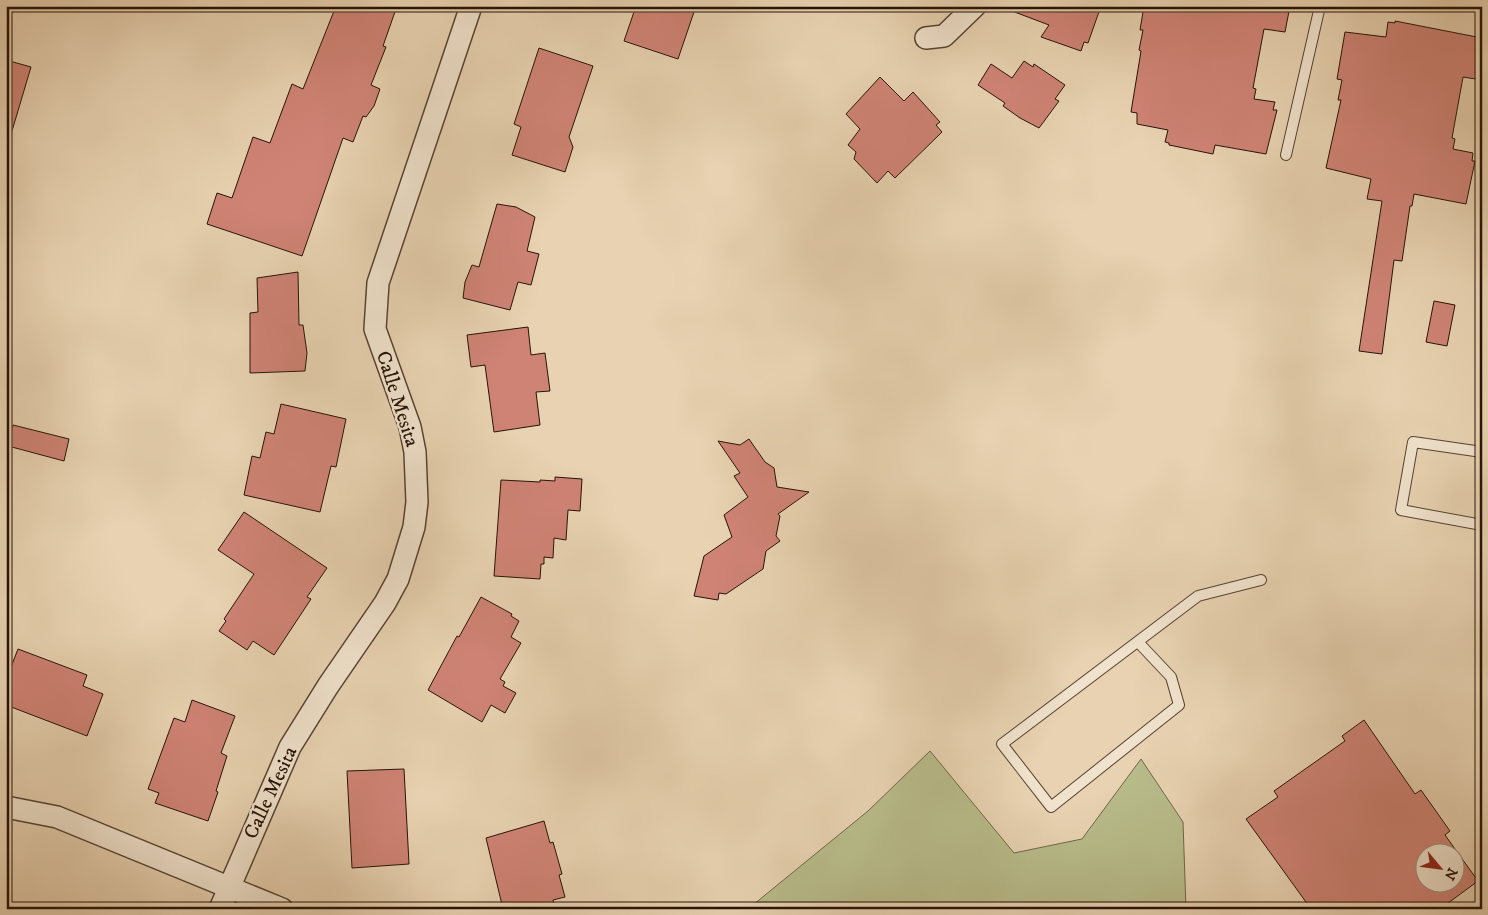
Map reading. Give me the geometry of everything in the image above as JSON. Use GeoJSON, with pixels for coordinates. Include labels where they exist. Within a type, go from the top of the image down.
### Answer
{"type":"FeatureCollection","features":[{"type":"Feature","properties":{"kind":"street","name":"Calle Mesita"},"geometry":{"type":"LineString","coordinates":[[220,909],[290,747],[328,686],[386,604],[407,554],[414,527],[417,502],[415,452],[410,427],[374,329],[378,284],[471,6]]}},
{"type":"Feature","properties":{"kind":"street"},"geometry":{"type":"LineString","coordinates":[[926,38],[944,36],[975,6]]}},
{"type":"Feature","properties":{"kind":"street"},"geometry":{"type":"LineString","coordinates":[[6,807],[57,817],[282,909]]}},
{"type":"Feature","properties":{"kind":"lane"},"geometry":{"type":"LineString","coordinates":[[1286,155],[1320,6]]}},
{"type":"Feature","properties":{"kind":"lane"},"geometry":{"type":"LineString","coordinates":[[1482,452],[1413,442],[1401,510],[1482,525]]}},
{"type":"Feature","properties":{"kind":"lane"},"geometry":{"type":"LineString","coordinates":[[1138,642],[1170,677],[1179,705],[1051,807],[1002,744],[1198,596],[1261,580]]}},
{"type":"Feature","properties":{"kind":"green space"},"geometry":{"type":"Polygon","coordinates":[[[930,751],[1014,853],[1082,839],[1141,759],[1183,822],[1186,909],[748,909],[868,811],[930,751]]]}},
{"type":"Feature","properties":{"kind":"building"},"geometry":{"type":"Polygon","coordinates":[[[336,6],[397,6],[383,46],[386,47],[371,85],[380,89],[374,106],[366,117],[363,116],[353,142],[343,138],[302,256],[207,224],[217,193],[232,198],[253,137],[270,143],[292,84],[303,89],[336,6]]]}},
{"type":"Feature","properties":{"kind":"building"},"geometry":{"type":"Polygon","coordinates":[[[636,6],[696,6],[678,59],[624,41],[636,6]]]}},
{"type":"Feature","properties":{"kind":"building"},"geometry":{"type":"Polygon","coordinates":[[[1004,6],[1101,6],[1088,43],[1084,42],[1081,51],[1041,37],[1049,25],[1004,8],[1004,6]]]}},
{"type":"Feature","properties":{"kind":"building"},"geometry":{"type":"Polygon","coordinates":[[[1144,6],[1290,6],[1285,32],[1264,29],[1253,88],[1256,89],[1254,99],[1275,102],[1273,110],[1277,110],[1266,154],[1215,145],[1213,154],[1169,145],[1169,143],[1165,142],[1168,130],[1137,124],[1137,113],[1131,112],[1141,51],[1139,50],[1143,30],[1140,30],[1144,6]]]}},
{"type":"Feature","properties":{"kind":"building"},"geometry":{"type":"Polygon","coordinates":[[[1395,21],[1482,38],[1482,80],[1463,77],[1452,138],[1455,139],[1453,149],[1473,153],[1472,161],[1475,161],[1466,204],[1414,194],[1412,206],[1410,206],[1402,261],[1394,260],[1382,354],[1359,351],[1382,201],[1367,199],[1371,179],[1326,168],[1341,100],[1338,100],[1342,80],[1337,79],[1345,32],[1386,37],[1388,22],[1395,23],[1395,21]]]}},
{"type":"Feature","properties":{"kind":"building"},"geometry":{"type":"Polygon","coordinates":[[[539,48],[593,66],[569,137],[573,147],[565,172],[512,155],[521,127],[514,124],[539,48]]]}},
{"type":"Feature","properties":{"kind":"building"},"geometry":{"type":"Polygon","coordinates":[[[6,60],[31,67],[12,131],[6,130],[6,60]]]}},
{"type":"Feature","properties":{"kind":"building"},"geometry":{"type":"Polygon","coordinates":[[[1024,61],[1033,67],[1034,64],[1065,85],[1055,99],[1059,101],[1039,128],[1020,118],[1003,106],[1005,103],[978,85],[991,64],[1012,78],[1024,61]]]}},
{"type":"Feature","properties":{"kind":"building"},"geometry":{"type":"Polygon","coordinates":[[[880,77],[904,101],[913,92],[940,122],[936,125],[942,132],[895,178],[888,171],[877,183],[854,159],[856,152],[848,145],[860,129],[846,114],[880,77]]]}},
{"type":"Feature","properties":{"kind":"building"},"geometry":{"type":"Polygon","coordinates":[[[497,204],[516,207],[535,217],[527,251],[539,254],[531,285],[518,282],[510,310],[463,298],[465,282],[472,265],[479,267],[497,204]]]}},
{"type":"Feature","properties":{"kind":"building"},"geometry":{"type":"Polygon","coordinates":[[[298,272],[299,325],[303,325],[307,353],[305,371],[250,373],[250,313],[258,312],[257,278],[298,272]]]}},
{"type":"Feature","properties":{"kind":"building"},"geometry":{"type":"Polygon","coordinates":[[[1434,301],[1455,305],[1447,346],[1426,342],[1434,301]]]}},
{"type":"Feature","properties":{"kind":"building"},"geometry":{"type":"Polygon","coordinates":[[[528,327],[531,355],[545,353],[550,391],[536,392],[540,425],[494,432],[485,365],[471,367],[467,335],[528,327]]]}},
{"type":"Feature","properties":{"kind":"building"},"geometry":{"type":"Polygon","coordinates":[[[281,404],[346,419],[336,467],[331,466],[320,512],[244,495],[252,456],[260,458],[266,432],[274,434],[281,404]]]}},
{"type":"Feature","properties":{"kind":"building"},"geometry":{"type":"Polygon","coordinates":[[[13,425],[69,439],[64,461],[8,446],[13,425]]]}},
{"type":"Feature","properties":{"kind":"building"},"geometry":{"type":"Polygon","coordinates":[[[749,439],[765,462],[774,468],[777,487],[809,492],[778,514],[780,516],[776,536],[780,541],[766,551],[763,569],[726,594],[719,593],[718,600],[694,596],[704,556],[732,537],[724,515],[748,497],[734,476],[740,473],[718,441],[740,445],[749,439]]]}},
{"type":"Feature","properties":{"kind":"building"},"geometry":{"type":"Polygon","coordinates":[[[555,477],[582,479],[580,511],[568,510],[566,540],[554,538],[553,558],[544,557],[544,564],[541,564],[540,579],[494,576],[501,480],[540,482],[540,480],[555,481],[555,477]]]}},
{"type":"Feature","properties":{"kind":"building"},"geometry":{"type":"Polygon","coordinates":[[[244,512],[327,568],[307,597],[311,599],[274,655],[253,641],[247,650],[219,631],[226,621],[224,619],[254,574],[218,550],[244,512]]]}},
{"type":"Feature","properties":{"kind":"building"},"geometry":{"type":"Polygon","coordinates":[[[481,597],[512,614],[511,616],[519,621],[511,637],[521,643],[500,679],[505,682],[503,686],[516,693],[505,713],[491,705],[482,722],[428,690],[457,636],[459,637],[481,597]]]}},
{"type":"Feature","properties":{"kind":"building"},"geometry":{"type":"Polygon","coordinates":[[[18,649],[87,675],[83,686],[103,694],[87,736],[6,705],[6,680],[18,649]]]}},
{"type":"Feature","properties":{"kind":"building"},"geometry":{"type":"Polygon","coordinates":[[[192,700],[235,716],[221,753],[227,756],[208,821],[155,803],[159,793],[148,789],[174,718],[185,722],[192,700]]]}},
{"type":"Feature","properties":{"kind":"building"},"geometry":{"type":"Polygon","coordinates":[[[1364,720],[1415,794],[1421,790],[1450,831],[1445,835],[1450,842],[1416,842],[1416,892],[1463,892],[1440,909],[1311,909],[1246,819],[1278,797],[1274,791],[1345,741],[1342,736],[1364,720]]]}},
{"type":"Feature","properties":{"kind":"building"},"geometry":{"type":"Polygon","coordinates":[[[404,769],[409,864],[352,868],[347,771],[404,769]]]}},
{"type":"Feature","properties":{"kind":"building"},"geometry":{"type":"Polygon","coordinates":[[[544,821],[550,843],[553,842],[562,874],[559,875],[565,897],[553,900],[555,909],[503,909],[486,838],[544,821]]]}},
{"type":"Feature","properties":{"kind":"building"},"geometry":{"type":"Polygon","coordinates":[[[1466,864],[1478,881],[1466,890],[1466,864]]]}}]}
